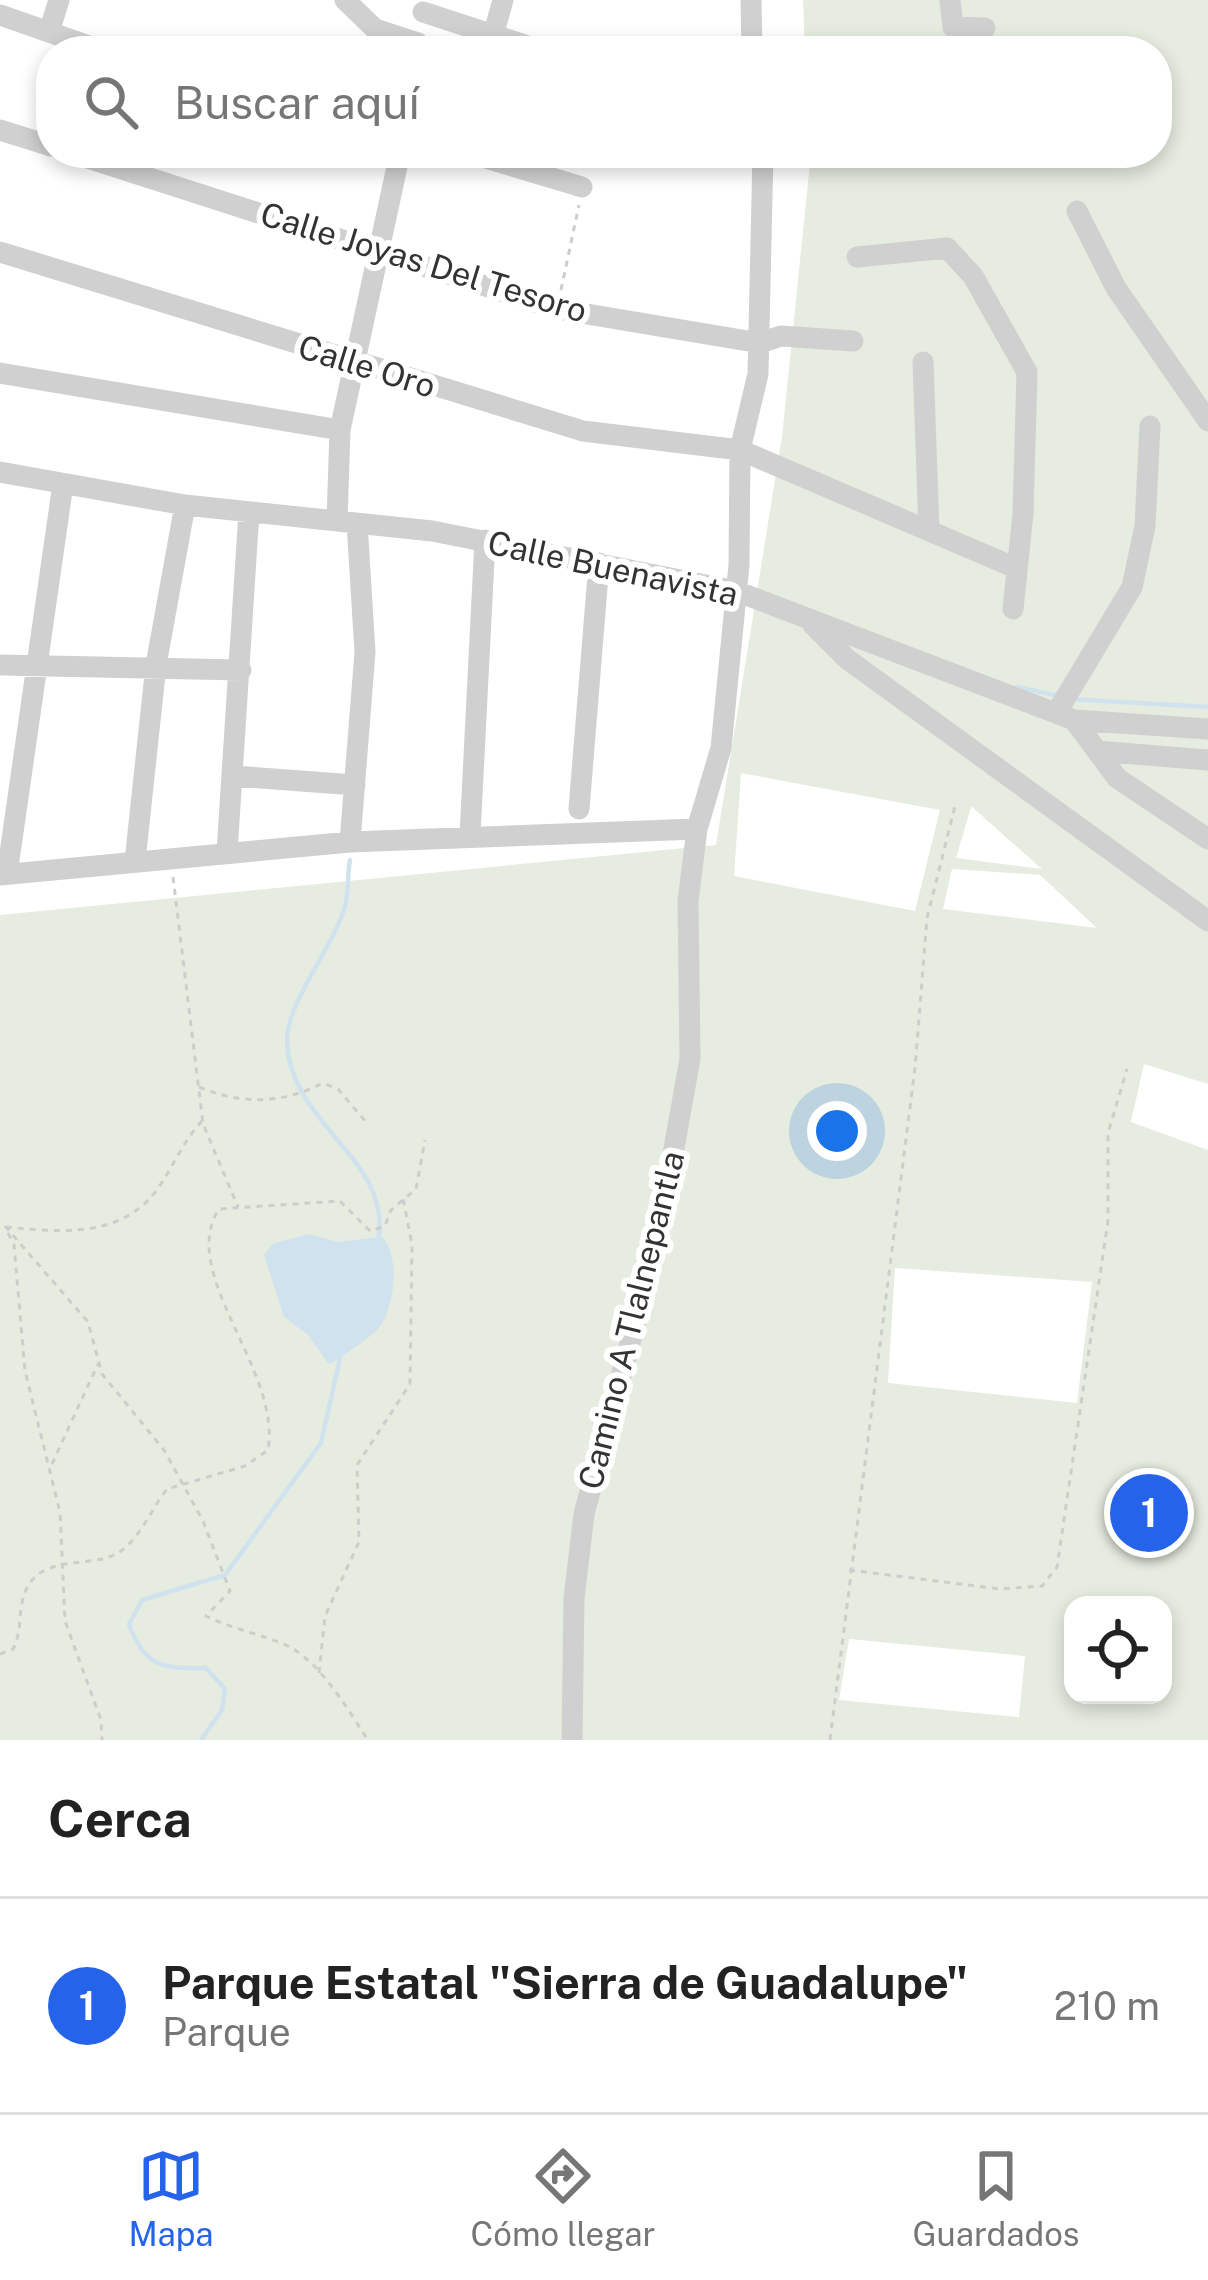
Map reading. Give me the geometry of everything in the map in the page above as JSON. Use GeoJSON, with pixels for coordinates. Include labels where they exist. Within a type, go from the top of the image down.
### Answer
{"type":"FeatureCollection","features":[{"type":"Feature","properties":{"kind":"street"},"geometry":{"type":"LineString","coordinates":[[50,32],[59,0]]}},
{"type":"Feature","properties":{"kind":"street"},"geometry":{"type":"LineString","coordinates":[[345,0],[375,29],[391,36]]}},
{"type":"Feature","properties":{"kind":"street"},"geometry":{"type":"LineString","coordinates":[[419,36],[425,6],[494,36],[503,0]]}},
{"type":"Feature","properties":{"kind":"street"},"geometry":{"type":"LineString","coordinates":[[751,0],[752,36]]}},
{"type":"Feature","properties":{"kind":"street"},"geometry":{"type":"LineString","coordinates":[[950,0],[953,27],[985,28]]}},
{"type":"Feature","properties":{"kind":"street"},"geometry":{"type":"LineString","coordinates":[[0,15],[61,36]]}},
{"type":"Feature","properties":{"kind":"street"},"geometry":{"type":"LineString","coordinates":[[0,130],[36,141]]}},
{"type":"Feature","properties":{"kind":"street","name":"Calle Joyas Del Tesoro"},"geometry":{"type":"LineString","coordinates":[[120,168],[557,309],[760,343],[781,336],[853,341]]}},
{"type":"Feature","properties":{"kind":"street"},"geometry":{"type":"LineString","coordinates":[[350,842],[365,652],[340,430],[396,168]]}},
{"type":"Feature","properties":{"kind":"street"},"geometry":{"type":"LineString","coordinates":[[517,168],[582,188]]}},
{"type":"Feature","properties":{"kind":"street","name":"Camino A Tlalnepantla"},"geometry":{"type":"LineString","coordinates":[[572,1740],[574,1598],[584,1514],[657,1243],[690,1060],[688,901],[697,829],[721,748],[736,591],[740,450],[760,343],[764,168]]}},
{"type":"Feature","properties":{"kind":"street"},"geometry":{"type":"LineString","coordinates":[[1077,211],[1116,288],[1208,421]]}},
{"type":"Feature","properties":{"kind":"street"},"geometry":{"type":"LineString","coordinates":[[857,256],[947,248],[973,276],[1027,371],[1013,609]]}},
{"type":"Feature","properties":{"kind":"street","name":"Calle Oro"},"geometry":{"type":"LineString","coordinates":[[0,252],[583,431],[740,450],[1016,568]]}},
{"type":"Feature","properties":{"kind":"street"},"geometry":{"type":"LineString","coordinates":[[923,362],[928,530]]}},
{"type":"Feature","properties":{"kind":"street"},"geometry":{"type":"LineString","coordinates":[[0,373],[340,430]]}},
{"type":"Feature","properties":{"kind":"street"},"geometry":{"type":"LineString","coordinates":[[1150,426],[1145,526],[1132,587],[1065,716],[1117,778],[1208,839]]}},
{"type":"Feature","properties":{"kind":"street","name":"Calle Buenavista"},"geometry":{"type":"LineString","coordinates":[[0,472],[185,505],[485,540],[736,591],[1065,716],[1208,729]]}},
{"type":"Feature","properties":{"kind":"street"},"geometry":{"type":"LineString","coordinates":[[62,484],[3,874],[350,842],[697,829]]}},
{"type":"Feature","properties":{"kind":"street"},"geometry":{"type":"LineString","coordinates":[[135,861],[156,665],[185,505]]}},
{"type":"Feature","properties":{"kind":"street"},"geometry":{"type":"LineString","coordinates":[[227,852],[249,512]]}},
{"type":"Feature","properties":{"kind":"street"},"geometry":{"type":"LineString","coordinates":[[470,835],[485,540]]}},
{"type":"Feature","properties":{"kind":"street"},"geometry":{"type":"LineString","coordinates":[[579,809],[599,563]]}},
{"type":"Feature","properties":{"kind":"street"},"geometry":{"type":"LineString","coordinates":[[804,616],[848,659],[1208,921]]}},
{"type":"Feature","properties":{"kind":"street"},"geometry":{"type":"LineString","coordinates":[[0,665],[241,670]]}},
{"type":"Feature","properties":{"kind":"street"},"geometry":{"type":"LineString","coordinates":[[1097,751],[1208,760]]}},
{"type":"Feature","properties":{"kind":"street"},"geometry":{"type":"LineString","coordinates":[[234,776],[355,784]]}},
{"type":"Feature","properties":{"kind":"path"},"geometry":{"type":"LineString","coordinates":[[557,309],[587,168]]}},
{"type":"Feature","properties":{"kind":"path"},"geometry":{"type":"LineString","coordinates":[[830,1740],[915,1068],[927,919],[956,802]]}},
{"type":"Feature","properties":{"kind":"path"},"geometry":{"type":"LineString","coordinates":[[171,858],[202,1120],[238,1207]]}},
{"type":"Feature","properties":{"kind":"path"},"geometry":{"type":"LineString","coordinates":[[848,1570],[1000,1589],[1042,1586],[1057,1567],[1105,1244],[1108,1133],[1127,1069]]}},
{"type":"Feature","properties":{"kind":"path"},"geometry":{"type":"LineString","coordinates":[[198,1086],[244,1099],[297,1096],[323,1083],[338,1089],[365,1121]]}},
{"type":"Feature","properties":{"kind":"path"},"geometry":{"type":"LineString","coordinates":[[2,1226],[86,1232],[128,1217],[155,1193],[184,1140],[202,1120]]}},
{"type":"Feature","properties":{"kind":"path"},"geometry":{"type":"LineString","coordinates":[[0,1654],[13,1649],[23,1631],[21,1607],[29,1583],[62,1565],[113,1556],[133,1541],[167,1489],[181,1481],[245,1466],[268,1450],[266,1400],[209,1259],[208,1226],[219,1209],[340,1201],[370,1231],[385,1226],[416,1189],[425,1140]]}},
{"type":"Feature","properties":{"kind":"path"},"geometry":{"type":"LineString","coordinates":[[319,1674],[325,1616],[359,1542],[357,1465],[410,1384],[412,1245],[404,1198]]}},
{"type":"Feature","properties":{"kind":"path"},"geometry":{"type":"LineString","coordinates":[[2,1226],[88,1322],[99,1363],[181,1481],[230,1591],[206,1616],[242,1635],[294,1649],[319,1674],[368,1740]]}},
{"type":"Feature","properties":{"kind":"path"},"geometry":{"type":"LineString","coordinates":[[2,1226],[14,1245],[25,1370],[51,1466],[65,1621],[101,1720],[102,1740]]}},
{"type":"Feature","properties":{"kind":"path"},"geometry":{"type":"LineString","coordinates":[[51,1466],[99,1363]]}},
{"type":"Feature","properties":{"kind":"shaded area"},"geometry":{"type":"Polygon","coordinates":[[[803,0],[1208,0],[1208,1084],[1144,1064],[1131,1122],[1208,1150],[1208,1740],[0,1740],[0,915],[716,845],[782,437],[809,168],[1172,168],[1172,36],[804,36],[803,0]],[[741,773],[734,876],[915,911],[940,810],[741,773]],[[972,807],[956,858],[1042,869],[972,807]],[[952,869],[943,909],[1097,928],[1040,875],[952,869]],[[895,1268],[888,1383],[1077,1403],[1092,1282],[895,1268]],[[849,1639],[839,1700],[1019,1717],[1025,1656],[849,1639]]]}},
{"type":"Feature","properties":{"kind":"water"},"geometry":{"type":"Polygon","coordinates":[[[309,1234],[337,1242],[382,1237],[394,1269],[388,1310],[377,1330],[329,1364],[308,1335],[284,1317],[264,1255],[272,1244],[309,1234]]]}},
{"type":"Feature","properties":{"kind":"waterway"},"geometry":{"type":"LineString","coordinates":[[1017,687],[1059,696]]}},
{"type":"Feature","properties":{"kind":"waterway"},"geometry":{"type":"LineString","coordinates":[[1070,699],[1208,707]]}},
{"type":"Feature","properties":{"kind":"waterway"},"geometry":{"type":"LineString","coordinates":[[350,860],[340,921],[295,1009],[287,1040],[292,1070],[304,1096],[371,1187],[379,1212],[378,1241]]}},
{"type":"Feature","properties":{"kind":"waterway"},"geometry":{"type":"LineString","coordinates":[[201,1740],[222,1710],[225,1689],[206,1668],[167,1666],[149,1657],[129,1624],[142,1600],[225,1575],[321,1443],[340,1358]]}},
{"type":"Feature","properties":{"kind":"place","name":"Parque Estatal \"Sierra de Guadalupe\""},"geometry":{"type":"Point","coordinates":[1149,1513]}}]}
